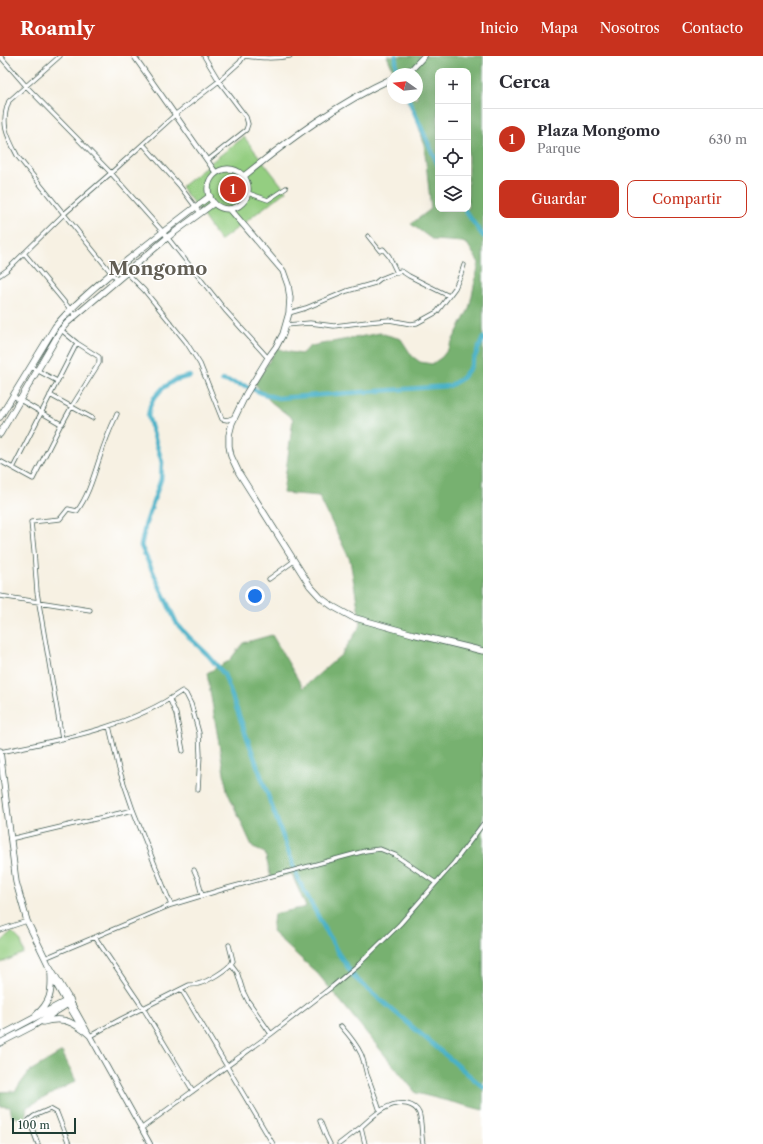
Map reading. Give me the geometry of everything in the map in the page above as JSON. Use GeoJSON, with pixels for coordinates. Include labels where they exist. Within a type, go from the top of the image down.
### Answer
{"type":"FeatureCollection","features":[{"type":"Feature","properties":{"kind":"main road"},"geometry":{"type":"LineString","coordinates":[[412,68],[424,56]]}},
{"type":"Feature","properties":{"kind":"main road"},"geometry":{"type":"LineString","coordinates":[[244,176],[322,117],[372,87],[387,81]]}},
{"type":"Feature","properties":{"kind":"main road"},"geometry":{"type":"LineString","coordinates":[[228,169],[239,172],[244,176],[248,187],[248,193],[242,203],[230,209],[221,208],[214,203],[210,196],[208,186],[216,173],[228,169]]}},
{"type":"Feature","properties":{"kind":"main road"},"geometry":{"type":"LineString","coordinates":[[0,417],[55,327],[70,309],[111,273],[210,196]]}},
{"type":"Feature","properties":{"kind":"main road"},"geometry":{"type":"LineString","coordinates":[[0,434],[61,330],[67,323],[168,237],[214,203]]}},
{"type":"Feature","properties":{"kind":"main road"},"geometry":{"type":"LineString","coordinates":[[237,206],[241,221]]}},
{"type":"Feature","properties":{"kind":"main road"},"geometry":{"type":"LineString","coordinates":[[230,209],[283,271],[288,285],[290,298],[289,313],[286,325],[276,347],[246,394],[232,423],[229,435],[229,446],[231,456],[239,473],[310,586],[321,598],[352,617],[483,651]]}},
{"type":"Feature","properties":{"kind":"main road"},"geometry":{"type":"LineString","coordinates":[[0,751],[16,882],[27,921],[46,961],[69,1002]]}},
{"type":"Feature","properties":{"kind":"main road"},"geometry":{"type":"LineString","coordinates":[[46,961],[51,974],[69,1002]]}},
{"type":"Feature","properties":{"kind":"main road"},"geometry":{"type":"LineString","coordinates":[[32,1023],[48,1002],[52,988],[51,974]]}},
{"type":"Feature","properties":{"kind":"main road"},"geometry":{"type":"LineString","coordinates":[[0,1043],[69,1002]]}},
{"type":"Feature","properties":{"kind":"main road"},"geometry":{"type":"LineString","coordinates":[[0,1036],[32,1023],[48,1020],[71,1022],[83,1030]]}},
{"type":"Feature","properties":{"kind":"street"},"geometry":{"type":"LineString","coordinates":[[0,56],[26,86],[111,173],[168,237],[225,310],[268,358]]}},
{"type":"Feature","properties":{"kind":"street"},"geometry":{"type":"LineString","coordinates":[[60,56],[9,101],[5,109],[3,119],[4,129],[7,138],[18,157],[117,280]]}},
{"type":"Feature","properties":{"kind":"street"},"geometry":{"type":"LineString","coordinates":[[142,56],[135,58],[176,114],[216,173]]}},
{"type":"Feature","properties":{"kind":"street"},"geometry":{"type":"LineString","coordinates":[[204,56],[219,81],[246,117],[248,124],[246,130],[208,160]]}},
{"type":"Feature","properties":{"kind":"street"},"geometry":{"type":"LineString","coordinates":[[0,275],[7,270],[64,214],[176,114],[219,81],[240,62],[244,56],[266,59],[290,56]]}},
{"type":"Feature","properties":{"kind":"street"},"geometry":{"type":"LineString","coordinates":[[143,144],[179,185],[200,213]]}},
{"type":"Feature","properties":{"kind":"street"},"geometry":{"type":"LineString","coordinates":[[248,193],[268,200],[286,188]]}},
{"type":"Feature","properties":{"kind":"street"},"geometry":{"type":"LineString","coordinates":[[368,236],[380,251],[383,249],[387,254],[397,273]]}},
{"type":"Feature","properties":{"kind":"street"},"geometry":{"type":"LineString","coordinates":[[24,253],[75,315]]}},
{"type":"Feature","properties":{"kind":"street"},"geometry":{"type":"LineString","coordinates":[[286,325],[310,323],[334,326],[389,320],[411,324],[417,323],[437,312],[455,288],[464,264]]}},
{"type":"Feature","properties":{"kind":"street"},"geometry":{"type":"LineString","coordinates":[[126,272],[144,290],[186,342],[200,364],[222,419],[228,420],[236,416]]}},
{"type":"Feature","properties":{"kind":"street"},"geometry":{"type":"LineString","coordinates":[[289,313],[306,308],[347,291],[375,283],[380,279],[400,272],[403,272],[408,276],[449,296]]}},
{"type":"Feature","properties":{"kind":"street"},"geometry":{"type":"LineString","coordinates":[[0,461],[33,479],[61,424],[99,363],[99,357],[55,327]]}},
{"type":"Feature","properties":{"kind":"street"},"geometry":{"type":"LineString","coordinates":[[13,468],[77,343]]}},
{"type":"Feature","properties":{"kind":"street"},"geometry":{"type":"LineString","coordinates":[[31,367],[57,381]]}},
{"type":"Feature","properties":{"kind":"street"},"geometry":{"type":"LineString","coordinates":[[50,395],[92,418]]}},
{"type":"Feature","properties":{"kind":"street"},"geometry":{"type":"LineString","coordinates":[[13,396],[61,424]]}},
{"type":"Feature","properties":{"kind":"street"},"geometry":{"type":"LineString","coordinates":[[62,739],[38,602],[31,522],[60,519],[68,509],[77,511],[82,505],[93,482],[108,431],[117,414]]}},
{"type":"Feature","properties":{"kind":"street"},"geometry":{"type":"LineString","coordinates":[[269,579],[294,561]]}},
{"type":"Feature","properties":{"kind":"street"},"geometry":{"type":"LineString","coordinates":[[0,596],[90,610]]}},
{"type":"Feature","properties":{"kind":"street"},"geometry":{"type":"LineString","coordinates":[[0,751],[62,739],[109,726],[170,700],[182,691],[186,694],[191,704],[199,733],[200,755],[198,790]]}},
{"type":"Feature","properties":{"kind":"street"},"geometry":{"type":"LineString","coordinates":[[170,700],[176,714],[183,751]]}},
{"type":"Feature","properties":{"kind":"street"},"geometry":{"type":"LineString","coordinates":[[109,726],[119,769],[133,810],[171,905]]}},
{"type":"Feature","properties":{"kind":"street"},"geometry":{"type":"LineString","coordinates":[[10,839],[133,810]]}},
{"type":"Feature","properties":{"kind":"street"},"geometry":{"type":"LineString","coordinates":[[142,1128],[271,1034],[333,986],[358,964],[400,924],[453,864],[483,824]]}},
{"type":"Feature","properties":{"kind":"street"},"geometry":{"type":"LineString","coordinates":[[46,961],[95,937],[171,905],[365,851],[380,849],[395,855],[436,883]]}},
{"type":"Feature","properties":{"kind":"street"},"geometry":{"type":"LineString","coordinates":[[194,870],[202,896]]}},
{"type":"Feature","properties":{"kind":"street"},"geometry":{"type":"LineString","coordinates":[[0,930],[27,921]]}},
{"type":"Feature","properties":{"kind":"street"},"geometry":{"type":"LineString","coordinates":[[95,937],[143,1008],[193,1091]]}},
{"type":"Feature","properties":{"kind":"street"},"geometry":{"type":"LineString","coordinates":[[229,945],[233,961],[232,964],[237,972],[243,991],[248,1001],[271,1034]]}},
{"type":"Feature","properties":{"kind":"street"},"geometry":{"type":"LineString","coordinates":[[90,1036],[188,985],[199,984],[232,964]]}},
{"type":"Feature","properties":{"kind":"street"},"geometry":{"type":"LineString","coordinates":[[181,989],[273,1144]]}},
{"type":"Feature","properties":{"kind":"street"},"geometry":{"type":"LineString","coordinates":[[69,1002],[83,1030],[90,1036]]}},
{"type":"Feature","properties":{"kind":"street"},"geometry":{"type":"LineString","coordinates":[[69,1002],[88,1032],[150,1144]]}},
{"type":"Feature","properties":{"kind":"street"},"geometry":{"type":"LineString","coordinates":[[341,1026],[361,1053],[365,1064],[366,1073],[380,1111]]}},
{"type":"Feature","properties":{"kind":"street"},"geometry":{"type":"LineString","coordinates":[[339,1144],[380,1111],[396,1104],[403,1103],[410,1105],[419,1113],[423,1144]]}},
{"type":"Feature","properties":{"kind":"street"},"geometry":{"type":"LineString","coordinates":[[38,1144],[29,1120],[34,1116],[50,1109],[57,1113],[70,1144]]}},
{"type":"Feature","properties":{"kind":"street"},"geometry":{"type":"LineString","coordinates":[[320,1121],[330,1144]]}},
{"type":"Feature","properties":{"kind":"street"},"geometry":{"type":"LineString","coordinates":[[361,1127],[365,1144]]}},
{"type":"Feature","properties":{"kind":"green space"},"geometry":{"type":"Polygon","coordinates":[[[387,56],[483,56],[483,1110],[416,1093],[318,974],[272,932],[274,914],[306,907],[292,874],[271,878],[265,853],[253,848],[227,791],[207,673],[229,661],[243,643],[272,635],[303,688],[341,655],[361,625],[350,560],[319,496],[283,493],[293,419],[271,402],[255,384],[277,348],[301,354],[311,346],[380,333],[401,339],[412,356],[420,362],[432,364],[442,357],[448,349],[469,309],[479,263],[467,244],[462,242],[433,240],[411,224],[431,209],[424,143],[417,121],[409,104],[423,104],[423,68],[392,68],[387,56]]]}},
{"type":"Feature","properties":{"kind":"green space"},"geometry":{"type":"Polygon","coordinates":[[[244,137],[286,191],[220,241],[181,187],[244,137]]]}},
{"type":"Feature","properties":{"kind":"green space"},"geometry":{"type":"Polygon","coordinates":[[[12,932],[21,941],[24,953],[1,963],[0,943],[12,932]]]}},
{"type":"Feature","properties":{"kind":"green space"},"geometry":{"type":"Polygon","coordinates":[[[62,1052],[76,1081],[27,1107],[25,1120],[12,1116],[10,1107],[0,1106],[0,1092],[15,1091],[30,1071],[62,1052]]]}},
{"type":"Feature","properties":{"kind":"waterway"},"geometry":{"type":"LineString","coordinates":[[396,56],[397,68]]}},
{"type":"Feature","properties":{"kind":"waterway"},"geometry":{"type":"LineString","coordinates":[[411,104],[435,158]]}},
{"type":"Feature","properties":{"kind":"waterway"},"geometry":{"type":"LineString","coordinates":[[466,212],[483,236]]}},
{"type":"Feature","properties":{"kind":"waterway"},"geometry":{"type":"LineString","coordinates":[[222,380],[246,386],[266,395],[278,398],[449,386],[461,379],[470,368],[483,338]]}},
{"type":"Feature","properties":{"kind":"waterway"},"geometry":{"type":"LineString","coordinates":[[190,376],[175,380],[163,388],[154,398],[150,406],[148,416],[162,462],[161,479],[145,526],[141,546],[177,624],[208,655],[224,674],[299,881],[338,953],[355,978],[483,1087]]}},
{"type":"Feature","properties":{"kind":"place","name":"Plaza Mongomo"},"geometry":{"type":"Point","coordinates":[233,189]}},
{"type":"Feature","properties":{"kind":"district","name":"Mongomo"},"geometry":{"type":"Point","coordinates":[158,268]}}]}
